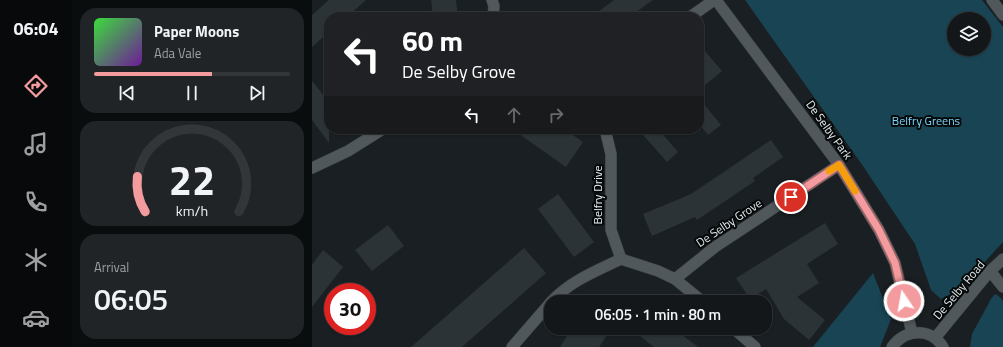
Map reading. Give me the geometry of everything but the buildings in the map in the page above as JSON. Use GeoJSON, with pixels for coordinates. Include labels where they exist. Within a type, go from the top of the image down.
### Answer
{"type":"FeatureCollection","features":[{"type":"Feature","properties":{"kind":"street"},"geometry":{"type":"LineString","coordinates":[[492,0],[494,6],[493,12]]}},
{"type":"Feature","properties":{"kind":"street","name":"De Selby Park"},"geometry":{"type":"LineString","coordinates":[[697,12],[715,0],[839,165],[879,230],[895,263],[912,333]]}},
{"type":"Feature","properties":{"kind":"street"},"geometry":{"type":"LineString","coordinates":[[992,0],[1003,15]]}},
{"type":"Feature","properties":{"kind":"street"},"geometry":{"type":"LineString","coordinates":[[312,168],[348,151],[374,134]]}},
{"type":"Feature","properties":{"kind":"street","name":"Belfry Drive"},"geometry":{"type":"LineString","coordinates":[[606,134],[611,154],[611,230],[621,259]]}},
{"type":"Feature","properties":{"kind":"street","name":"De Selby Grove"},"geometry":{"type":"LineString","coordinates":[[675,279],[715,247],[839,165]]}},
{"type":"Feature","properties":{"kind":"street"},"geometry":{"type":"LineString","coordinates":[[557,295],[562,290],[621,259],[658,271],[675,279],[694,295]]}},
{"type":"Feature","properties":{"kind":"street","name":"De Selby Road"},"geometry":{"type":"LineString","coordinates":[[935,338],[990,271],[1003,259]]}},
{"type":"Feature","properties":{"kind":"street"},"geometry":{"type":"LineString","coordinates":[[990,271],[1003,287]]}},
{"type":"Feature","properties":{"kind":"street"},"geometry":{"type":"LineString","coordinates":[[512,347],[544,310]]}},
{"type":"Feature","properties":{"kind":"street"},"geometry":{"type":"LineString","coordinates":[[892,347],[903,336],[912,333],[928,334],[935,338],[943,347]]}},
{"type":"Feature","properties":{"kind":"street"},"geometry":{"type":"LineString","coordinates":[[741,335],[755,347]]}},
{"type":"Feature","properties":{"kind":"green space","name":"Belfry Greens"},"geometry":{"type":"Polygon","coordinates":[[[745,0],[982,0],[1003,27],[1003,242],[960,289],[941,299],[931,290],[915,244],[863,166],[745,0]]]}},
{"type":"Feature","properties":{"kind":"green space"},"geometry":{"type":"Polygon","coordinates":[[[873,273],[891,319],[880,347],[813,347],[873,273]]]}},
{"type":"Feature","properties":{"kind":"green space"},"geometry":{"type":"Polygon","coordinates":[[[995,294],[1003,301],[1003,347],[970,347],[972,334],[995,294]]]}},
{"type":"Feature","properties":{"kind":"slow traffic"},"geometry":{"type":"LineString","coordinates":[[829,171],[839,165],[855,191]]}},
{"type":"Feature","properties":{"kind":"route"},"geometry":{"type":"LineString","coordinates":[[791,197],[839,165],[879,230],[895,263],[904,301]]}}]}
